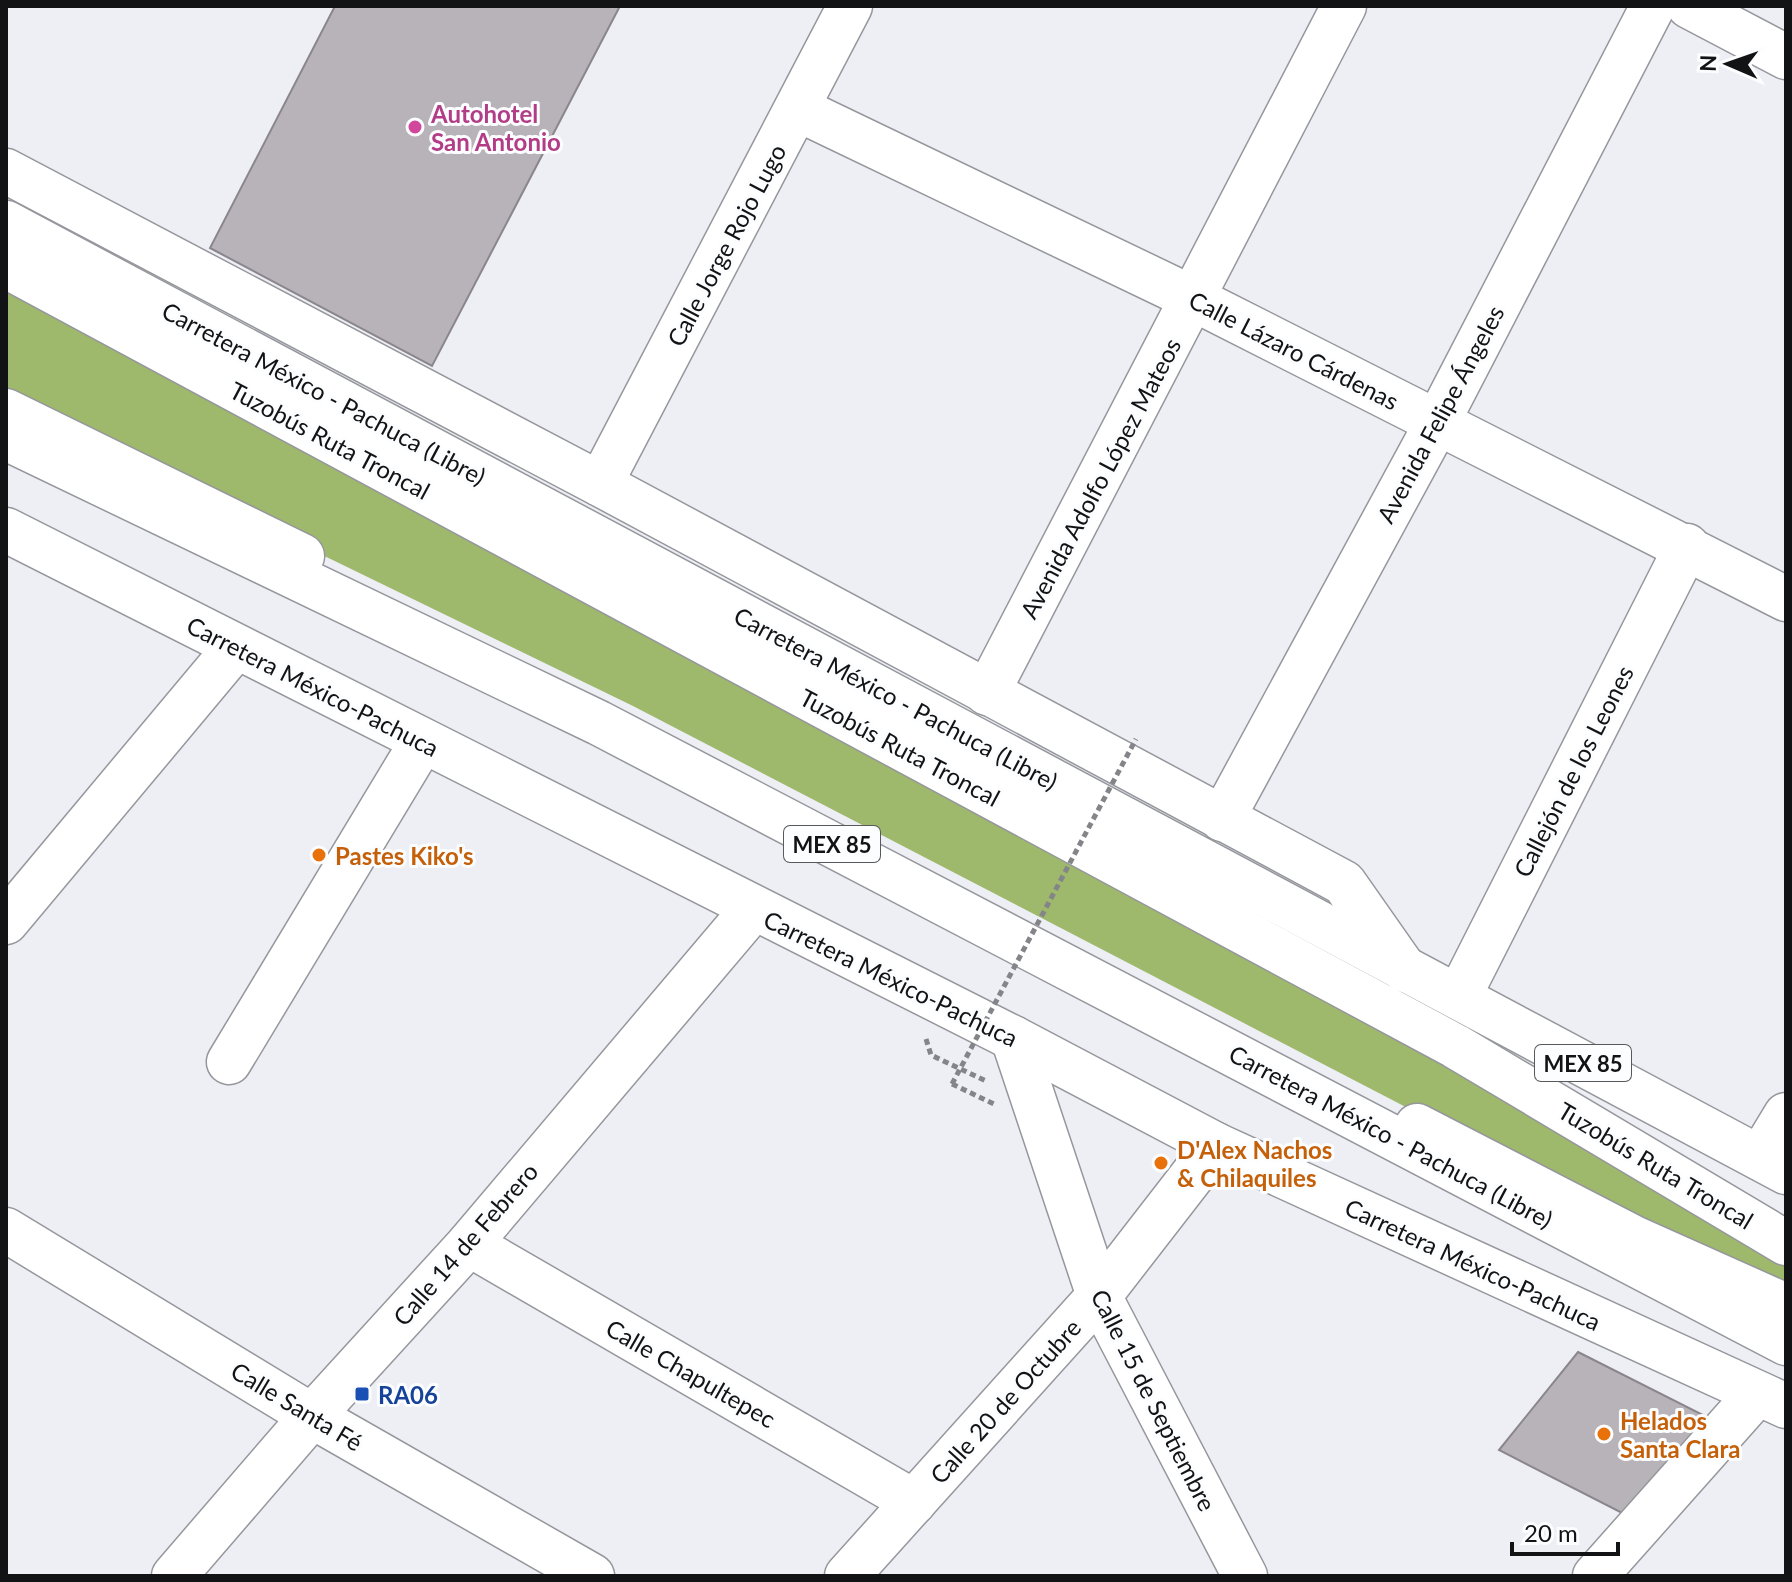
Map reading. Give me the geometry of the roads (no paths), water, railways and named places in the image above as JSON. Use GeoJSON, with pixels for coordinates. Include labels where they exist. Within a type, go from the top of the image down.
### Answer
{"type":"FeatureCollection","features":[{"type":"Feature","properties":{"kind":"main road","name":"Calle Jorge Rojo Lugo"},"geometry":{"type":"LineString","coordinates":[[600,484],[850,6]]}},
{"type":"Feature","properties":{"kind":"main road","name":"Avenida Adolfo López Mateos"},"geometry":{"type":"LineString","coordinates":[[987,693],[1344,6]]}},
{"type":"Feature","properties":{"kind":"main road","name":"Avenida Felipe Ángeles"},"geometry":{"type":"LineString","coordinates":[[1222,819],[1437,423],[1653,6]]}},
{"type":"Feature","properties":{"kind":"main road"},"geometry":{"type":"LineString","coordinates":[[1689,6],[1786,57]]}},
{"type":"Feature","properties":{"kind":"main road","name":"Calle Lázaro Cárdenas"},"geometry":{"type":"LineString","coordinates":[[798,109],[1194,299],[1687,546],[1786,599]]}},
{"type":"Feature","properties":{"kind":"main road"},"geometry":{"type":"LineString","coordinates":[[6,171],[600,484],[1344,883],[1405,970]]}},
{"type":"Feature","properties":{"kind":"main road","name":"Carretera México - Pachuca (Libre)"},"geometry":{"type":"LineString","coordinates":[[6,223],[1773,1165]]}},
{"type":"Feature","properties":{"kind":"main road","name":"Tuzobús Ruta Troncal"},"geometry":{"type":"LineString","coordinates":[[6,266],[1455,1046],[1786,1243]]}},
{"type":"Feature","properties":{"kind":"main road"},"geometry":{"type":"LineString","coordinates":[[6,411],[612,709],[1634,1238],[1786,1306]]}},
{"type":"Feature","properties":{"kind":"main road","name":"Carretera México - Pachuca (Libre)"},"geometry":{"type":"LineString","coordinates":[[6,438],[599,723],[1786,1343]]}},
{"type":"Feature","properties":{"kind":"main road","name":"Carretera México-Pachuca"},"geometry":{"type":"LineString","coordinates":[[10,538],[236,647],[1013,1038],[1216,1145],[1771,1400]]}},
{"type":"Feature","properties":{"kind":"main road","name":"Callejón de los Leones"},"geometry":{"type":"LineString","coordinates":[[1459,996],[1687,546]]}},
{"type":"Feature","properties":{"kind":"main road"},"geometry":{"type":"LineString","coordinates":[[6,922],[236,647]]}},
{"type":"Feature","properties":{"kind":"main road"},"geometry":{"type":"LineString","coordinates":[[229,1062],[422,742]]}},
{"type":"Feature","properties":{"kind":"main road","name":"Calle 14 de Febrero"},"geometry":{"type":"LineString","coordinates":[[174,1576],[312,1416],[469,1244],[753,909]]}},
{"type":"Feature","properties":{"kind":"main road","name":"Calle 15 de Septiembre"},"geometry":{"type":"LineString","coordinates":[[1013,1038],[1099,1296],[1245,1576]]}},
{"type":"Feature","properties":{"kind":"main road"},"geometry":{"type":"LineString","coordinates":[[1455,1046],[1786,1224]]}},
{"type":"Feature","properties":{"kind":"main road"},"geometry":{"type":"LineString","coordinates":[[1773,1165],[1786,1115]]}},
{"type":"Feature","properties":{"kind":"main road","name":"Calle 20 de Octubre"},"geometry":{"type":"LineString","coordinates":[[847,1576],[1099,1296],[1216,1145]]}},
{"type":"Feature","properties":{"kind":"main road","name":"Calle Santa Fé"},"geometry":{"type":"LineString","coordinates":[[6,1230],[312,1416],[592,1576]]}},
{"type":"Feature","properties":{"kind":"main road","name":"Calle Chapultepec"},"geometry":{"type":"LineString","coordinates":[[469,1244],[914,1502]]}},
{"type":"Feature","properties":{"kind":"main road"},"geometry":{"type":"LineString","coordinates":[[1595,1576],[1771,1400]]}},
{"type":"Feature","properties":{"kind":"place","name":"Autohotel San Antonio"},"geometry":{"type":"Point","coordinates":[415,127]}},
{"type":"Feature","properties":{"kind":"place","name":"Pastes Kiko's"},"geometry":{"type":"Point","coordinates":[319,855]}},
{"type":"Feature","properties":{"kind":"place","name":"D'Alex Nachos & Chilaquiles"},"geometry":{"type":"Point","coordinates":[1161,1163]}},
{"type":"Feature","properties":{"kind":"place","name":"RA06"},"geometry":{"type":"Point","coordinates":[362,1394]}},
{"type":"Feature","properties":{"kind":"place","name":"Helados Santa Clara"},"geometry":{"type":"Point","coordinates":[1604,1434]}}]}
